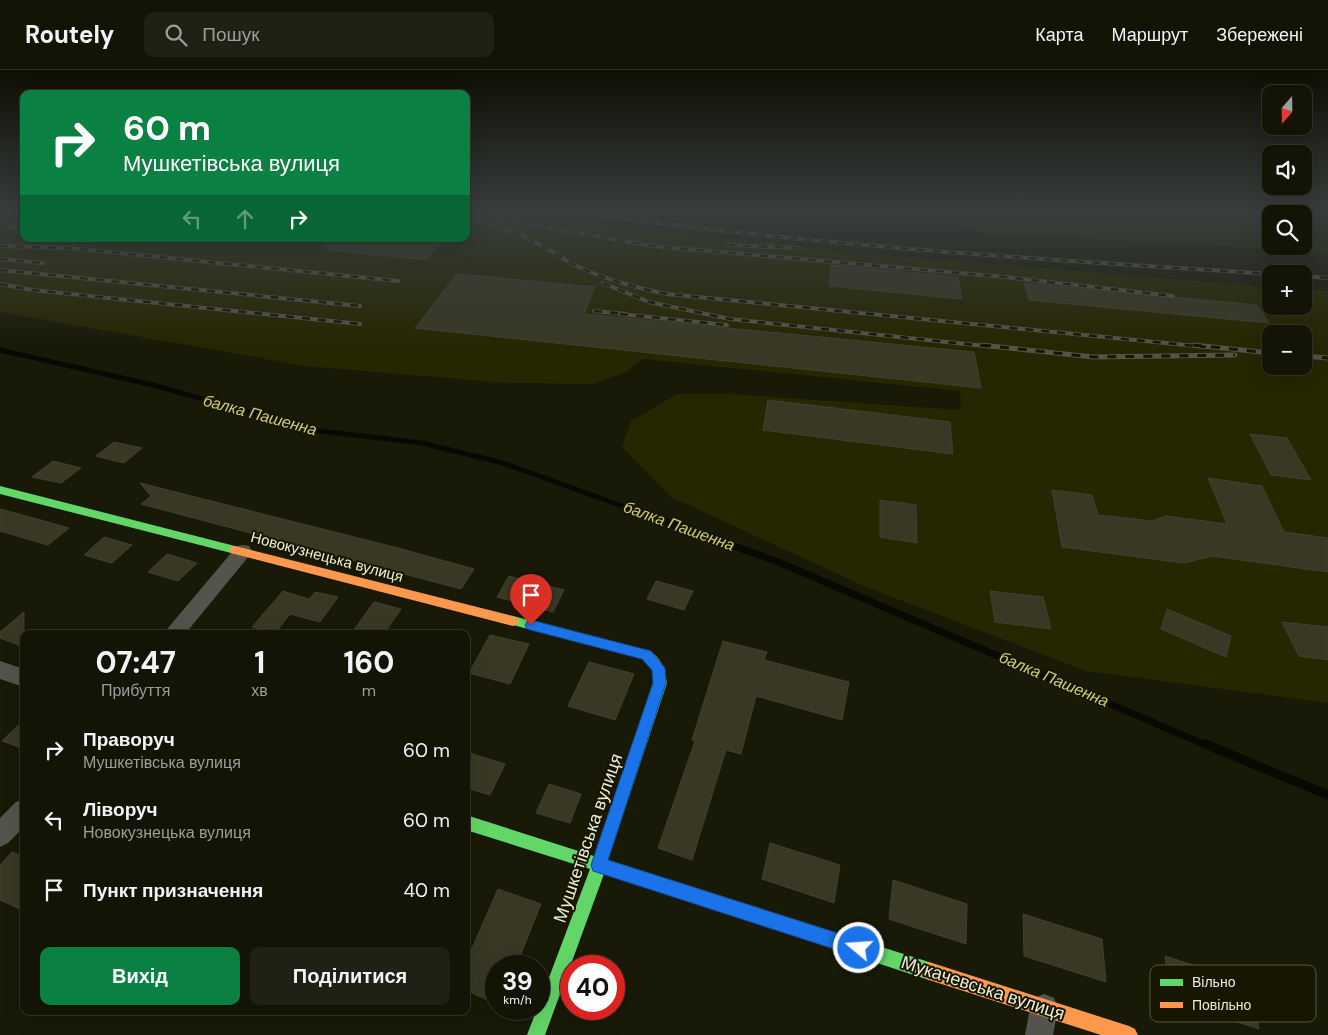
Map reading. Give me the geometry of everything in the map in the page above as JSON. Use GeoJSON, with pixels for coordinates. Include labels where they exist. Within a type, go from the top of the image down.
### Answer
{"type":"FeatureCollection","features":[{"type":"Feature","properties":{"kind":"street","name":"Новокузнецька вулиця"},"geometry":{"type":"LineString","coordinates":[[0,490],[646,655]]}},
{"type":"Feature","properties":{"kind":"street"},"geometry":{"type":"LineString","coordinates":[[176,630],[243,551]]}},
{"type":"Feature","properties":{"kind":"street","name":"Мушкетівська вулиця"},"geometry":{"type":"LineString","coordinates":[[536,1035],[599,865],[660,683],[658,668],[646,655]]}},
{"type":"Feature","properties":{"kind":"street"},"geometry":{"type":"LineString","coordinates":[[0,670],[20,677]]}},
{"type":"Feature","properties":{"kind":"street"},"geometry":{"type":"LineString","coordinates":[[0,835],[20,814]]}},
{"type":"Feature","properties":{"kind":"street","name":"Мукачевська вулиця"},"geometry":{"type":"LineString","coordinates":[[470,823],[1129,1035]]}},
{"type":"Feature","properties":{"kind":"street"},"geometry":{"type":"LineString","coordinates":[[1040,1035],[1044,1008]]}},
{"type":"Feature","properties":{"kind":"shaded area"},"geometry":{"type":"Polygon","coordinates":[[[0,256],[892,256],[1262,286],[1262,315],[1312,315],[1312,290],[1328,291],[1328,703],[1086,671],[866,587],[671,497],[622,447],[631,421],[677,394],[729,394],[961,410],[960,391],[642,359],[627,372],[593,384],[508,383],[305,366],[0,312],[0,256]]]}},
{"type":"Feature","properties":{"kind":"building"},"geometry":{"type":"Polygon","coordinates":[[[386,256],[429,256],[426,260],[386,256]]]}},
{"type":"Feature","properties":{"kind":"building"},"geometry":{"type":"Polygon","coordinates":[[[831,265],[958,277],[962,299],[829,286],[831,265]]]}},
{"type":"Feature","properties":{"kind":"building"},"geometry":{"type":"Polygon","coordinates":[[[457,274],[595,287],[584,314],[974,352],[981,388],[415,328],[457,274]]]}},
{"type":"Feature","properties":{"kind":"building"},"geometry":{"type":"Polygon","coordinates":[[[1024,283],[1257,305],[1269,323],[1029,300],[1024,283]]]}},
{"type":"Feature","properties":{"kind":"building"},"geometry":{"type":"Polygon","coordinates":[[[768,400],[950,422],[953,454],[763,430],[768,400]]]}},
{"type":"Feature","properties":{"kind":"building"},"geometry":{"type":"Polygon","coordinates":[[[1250,434],[1287,438],[1311,480],[1271,475],[1250,434]]]}},
{"type":"Feature","properties":{"kind":"building"},"geometry":{"type":"Polygon","coordinates":[[[114,442],[142,448],[124,463],[96,456],[114,442]]]}},
{"type":"Feature","properties":{"kind":"building"},"geometry":{"type":"Polygon","coordinates":[[[53,461],[81,468],[61,483],[32,477],[53,461]]]}},
{"type":"Feature","properties":{"kind":"building"},"geometry":{"type":"Polygon","coordinates":[[[1208,478],[1262,486],[1284,532],[1328,538],[1328,572],[1212,556],[1184,563],[1062,547],[1052,490],[1092,495],[1098,515],[1152,521],[1166,516],[1227,524],[1208,478]]]}},
{"type":"Feature","properties":{"kind":"building"},"geometry":{"type":"Polygon","coordinates":[[[140,483],[474,569],[461,589],[141,504],[151,496],[140,483]]]}},
{"type":"Feature","properties":{"kind":"building"},"geometry":{"type":"Polygon","coordinates":[[[880,500],[916,505],[917,543],[880,537],[880,500]]]}},
{"type":"Feature","properties":{"kind":"building"},"geometry":{"type":"Polygon","coordinates":[[[0,509],[69,528],[48,545],[0,531],[0,509]]]}},
{"type":"Feature","properties":{"kind":"building"},"geometry":{"type":"Polygon","coordinates":[[[104,537],[132,545],[112,563],[84,555],[104,537]]]}},
{"type":"Feature","properties":{"kind":"building"},"geometry":{"type":"Polygon","coordinates":[[[167,554],[197,563],[178,581],[148,572],[167,554]]]}},
{"type":"Feature","properties":{"kind":"building"},"geometry":{"type":"Polygon","coordinates":[[[509,576],[564,590],[553,612],[497,597],[509,576]]]}},
{"type":"Feature","properties":{"kind":"building"},"geometry":{"type":"Polygon","coordinates":[[[656,581],[693,591],[684,610],[647,599],[656,581]]]}},
{"type":"Feature","properties":{"kind":"building"},"geometry":{"type":"Polygon","coordinates":[[[283,591],[309,599],[315,592],[338,597],[320,622],[290,614],[277,630],[264,630],[252,627],[283,591]]]}},
{"type":"Feature","properties":{"kind":"building"},"geometry":{"type":"Polygon","coordinates":[[[990,591],[1043,597],[1051,629],[995,622],[990,591]]]}},
{"type":"Feature","properties":{"kind":"building"},"geometry":{"type":"Polygon","coordinates":[[[374,602],[401,609],[387,630],[354,630],[374,602]]]}},
{"type":"Feature","properties":{"kind":"building"},"geometry":{"type":"Polygon","coordinates":[[[1167,609],[1231,636],[1226,657],[1161,629],[1167,609]]]}},
{"type":"Feature","properties":{"kind":"building"},"geometry":{"type":"Polygon","coordinates":[[[24,612],[24,630],[20,630],[20,646],[0,638],[0,632],[24,612]]]}},
{"type":"Feature","properties":{"kind":"building"},"geometry":{"type":"Polygon","coordinates":[[[1282,622],[1328,627],[1328,660],[1299,656],[1282,622]]]}},
{"type":"Feature","properties":{"kind":"building"},"geometry":{"type":"Polygon","coordinates":[[[490,635],[529,644],[510,684],[470,673],[490,635]]]}},
{"type":"Feature","properties":{"kind":"building"},"geometry":{"type":"Polygon","coordinates":[[[723,641],[767,652],[764,660],[849,682],[842,720],[756,696],[741,754],[726,750],[692,860],[658,848],[695,741],[692,740],[723,641]]]}},
{"type":"Feature","properties":{"kind":"building"},"geometry":{"type":"Polygon","coordinates":[[[589,662],[634,674],[615,720],[568,706],[589,662]]]}},
{"type":"Feature","properties":{"kind":"building"},"geometry":{"type":"Polygon","coordinates":[[[20,724],[20,748],[2,741],[20,724]]]}},
{"type":"Feature","properties":{"kind":"building"},"geometry":{"type":"Polygon","coordinates":[[[470,753],[505,764],[490,795],[470,789],[470,753]]]}},
{"type":"Feature","properties":{"kind":"building"},"geometry":{"type":"Polygon","coordinates":[[[549,784],[581,794],[570,823],[536,813],[549,784]]]}},
{"type":"Feature","properties":{"kind":"building"},"geometry":{"type":"Polygon","coordinates":[[[770,843],[840,865],[834,903],[762,879],[770,843]]]}},
{"type":"Feature","properties":{"kind":"building"},"geometry":{"type":"Polygon","coordinates":[[[12,852],[20,855],[20,909],[0,900],[0,865],[12,852]]]}},
{"type":"Feature","properties":{"kind":"building"},"geometry":{"type":"Polygon","coordinates":[[[893,880],[967,904],[966,944],[889,919],[893,880]]]}},
{"type":"Feature","properties":{"kind":"building"},"geometry":{"type":"Polygon","coordinates":[[[498,889],[541,904],[520,955],[485,955],[485,999],[470,992],[470,953],[498,889]]]}},
{"type":"Feature","properties":{"kind":"building"},"geometry":{"type":"Polygon","coordinates":[[[1023,914],[1102,939],[1106,982],[1024,956],[1023,914]]]}},
{"type":"Feature","properties":{"kind":"building"},"geometry":{"type":"Polygon","coordinates":[[[1165,956],[1193,965],[1166,965],[1165,956]]]}},
{"type":"Feature","properties":{"kind":"building"},"geometry":{"type":"Polygon","coordinates":[[[1238,1022],[1258,1022],[1259,1029],[1238,1022]]]}},
{"type":"Feature","properties":{"kind":"waterway","name":"балка Пашенна"},"geometry":{"type":"LineString","coordinates":[[0,350],[157,386],[311,430],[422,443],[503,463],[664,521]]}},
{"type":"Feature","properties":{"kind":"waterway","name":"балка Пашенна"},"geometry":{"type":"LineString","coordinates":[[661,520],[776,561],[1208,746]]}},
{"type":"Feature","properties":{"kind":"waterway","name":"балка Пашенна"},"geometry":{"type":"LineString","coordinates":[[1205,744],[1328,795]]}},
{"type":"Feature","properties":{"kind":"railway"},"geometry":{"type":"LineString","coordinates":[[149,256],[398,281]]}},
{"type":"Feature","properties":{"kind":"railway"},"geometry":{"type":"LineString","coordinates":[[560,256],[600,276],[667,294],[1206,347]]}},
{"type":"Feature","properties":{"kind":"railway"},"geometry":{"type":"LineString","coordinates":[[767,256],[1005,277],[1173,296]]}},
{"type":"Feature","properties":{"kind":"railway"},"geometry":{"type":"LineString","coordinates":[[1007,256],[1262,273]]}},
{"type":"Feature","properties":{"kind":"railway"},"geometry":{"type":"LineString","coordinates":[[0,259],[43,263]]}},
{"type":"Feature","properties":{"kind":"railway"},"geometry":{"type":"LineString","coordinates":[[0,270],[360,306]]}},
{"type":"Feature","properties":{"kind":"railway"},"geometry":{"type":"LineString","coordinates":[[1312,277],[1328,278]]}},
{"type":"Feature","properties":{"kind":"railway"},"geometry":{"type":"LineString","coordinates":[[603,283],[649,302],[730,319],[994,347]]}},
{"type":"Feature","properties":{"kind":"railway"},"geometry":{"type":"LineString","coordinates":[[0,284],[32,290],[360,324]]}},
{"type":"Feature","properties":{"kind":"railway"},"geometry":{"type":"LineString","coordinates":[[594,311],[626,314]]}},
{"type":"Feature","properties":{"kind":"railway"},"geometry":{"type":"LineString","coordinates":[[620,314],[727,325]]}},
{"type":"Feature","properties":{"kind":"railway"},"geometry":{"type":"LineString","coordinates":[[982,345],[1093,357],[1235,355]]}},
{"type":"Feature","properties":{"kind":"railway"},"geometry":{"type":"LineString","coordinates":[[1193,345],[1262,352]]}},
{"type":"Feature","properties":{"kind":"railway"},"geometry":{"type":"LineString","coordinates":[[1312,357],[1328,358]]}},
{"type":"Feature","properties":{"kind":"traffic: fast"},"geometry":{"type":"LineString","coordinates":[[0,490],[235,550]]}},
{"type":"Feature","properties":{"kind":"traffic: fast"},"geometry":{"type":"LineString","coordinates":[[513,621],[646,655],[659,668],[660,683],[599,865],[536,1035]]}},
{"type":"Feature","properties":{"kind":"traffic: fast"},"geometry":{"type":"LineString","coordinates":[[470,823],[929,971]]}},
{"type":"Feature","properties":{"kind":"traffic: slow"},"geometry":{"type":"LineString","coordinates":[[235,550],[513,621]]}},
{"type":"Feature","properties":{"kind":"traffic: slow"},"geometry":{"type":"LineString","coordinates":[[929,971],[1129,1035]]}},
{"type":"Feature","properties":{"kind":"route"},"geometry":{"type":"LineString","coordinates":[[531,625],[646,655],[658,668],[660,683],[599,865],[859,948]]}}]}
